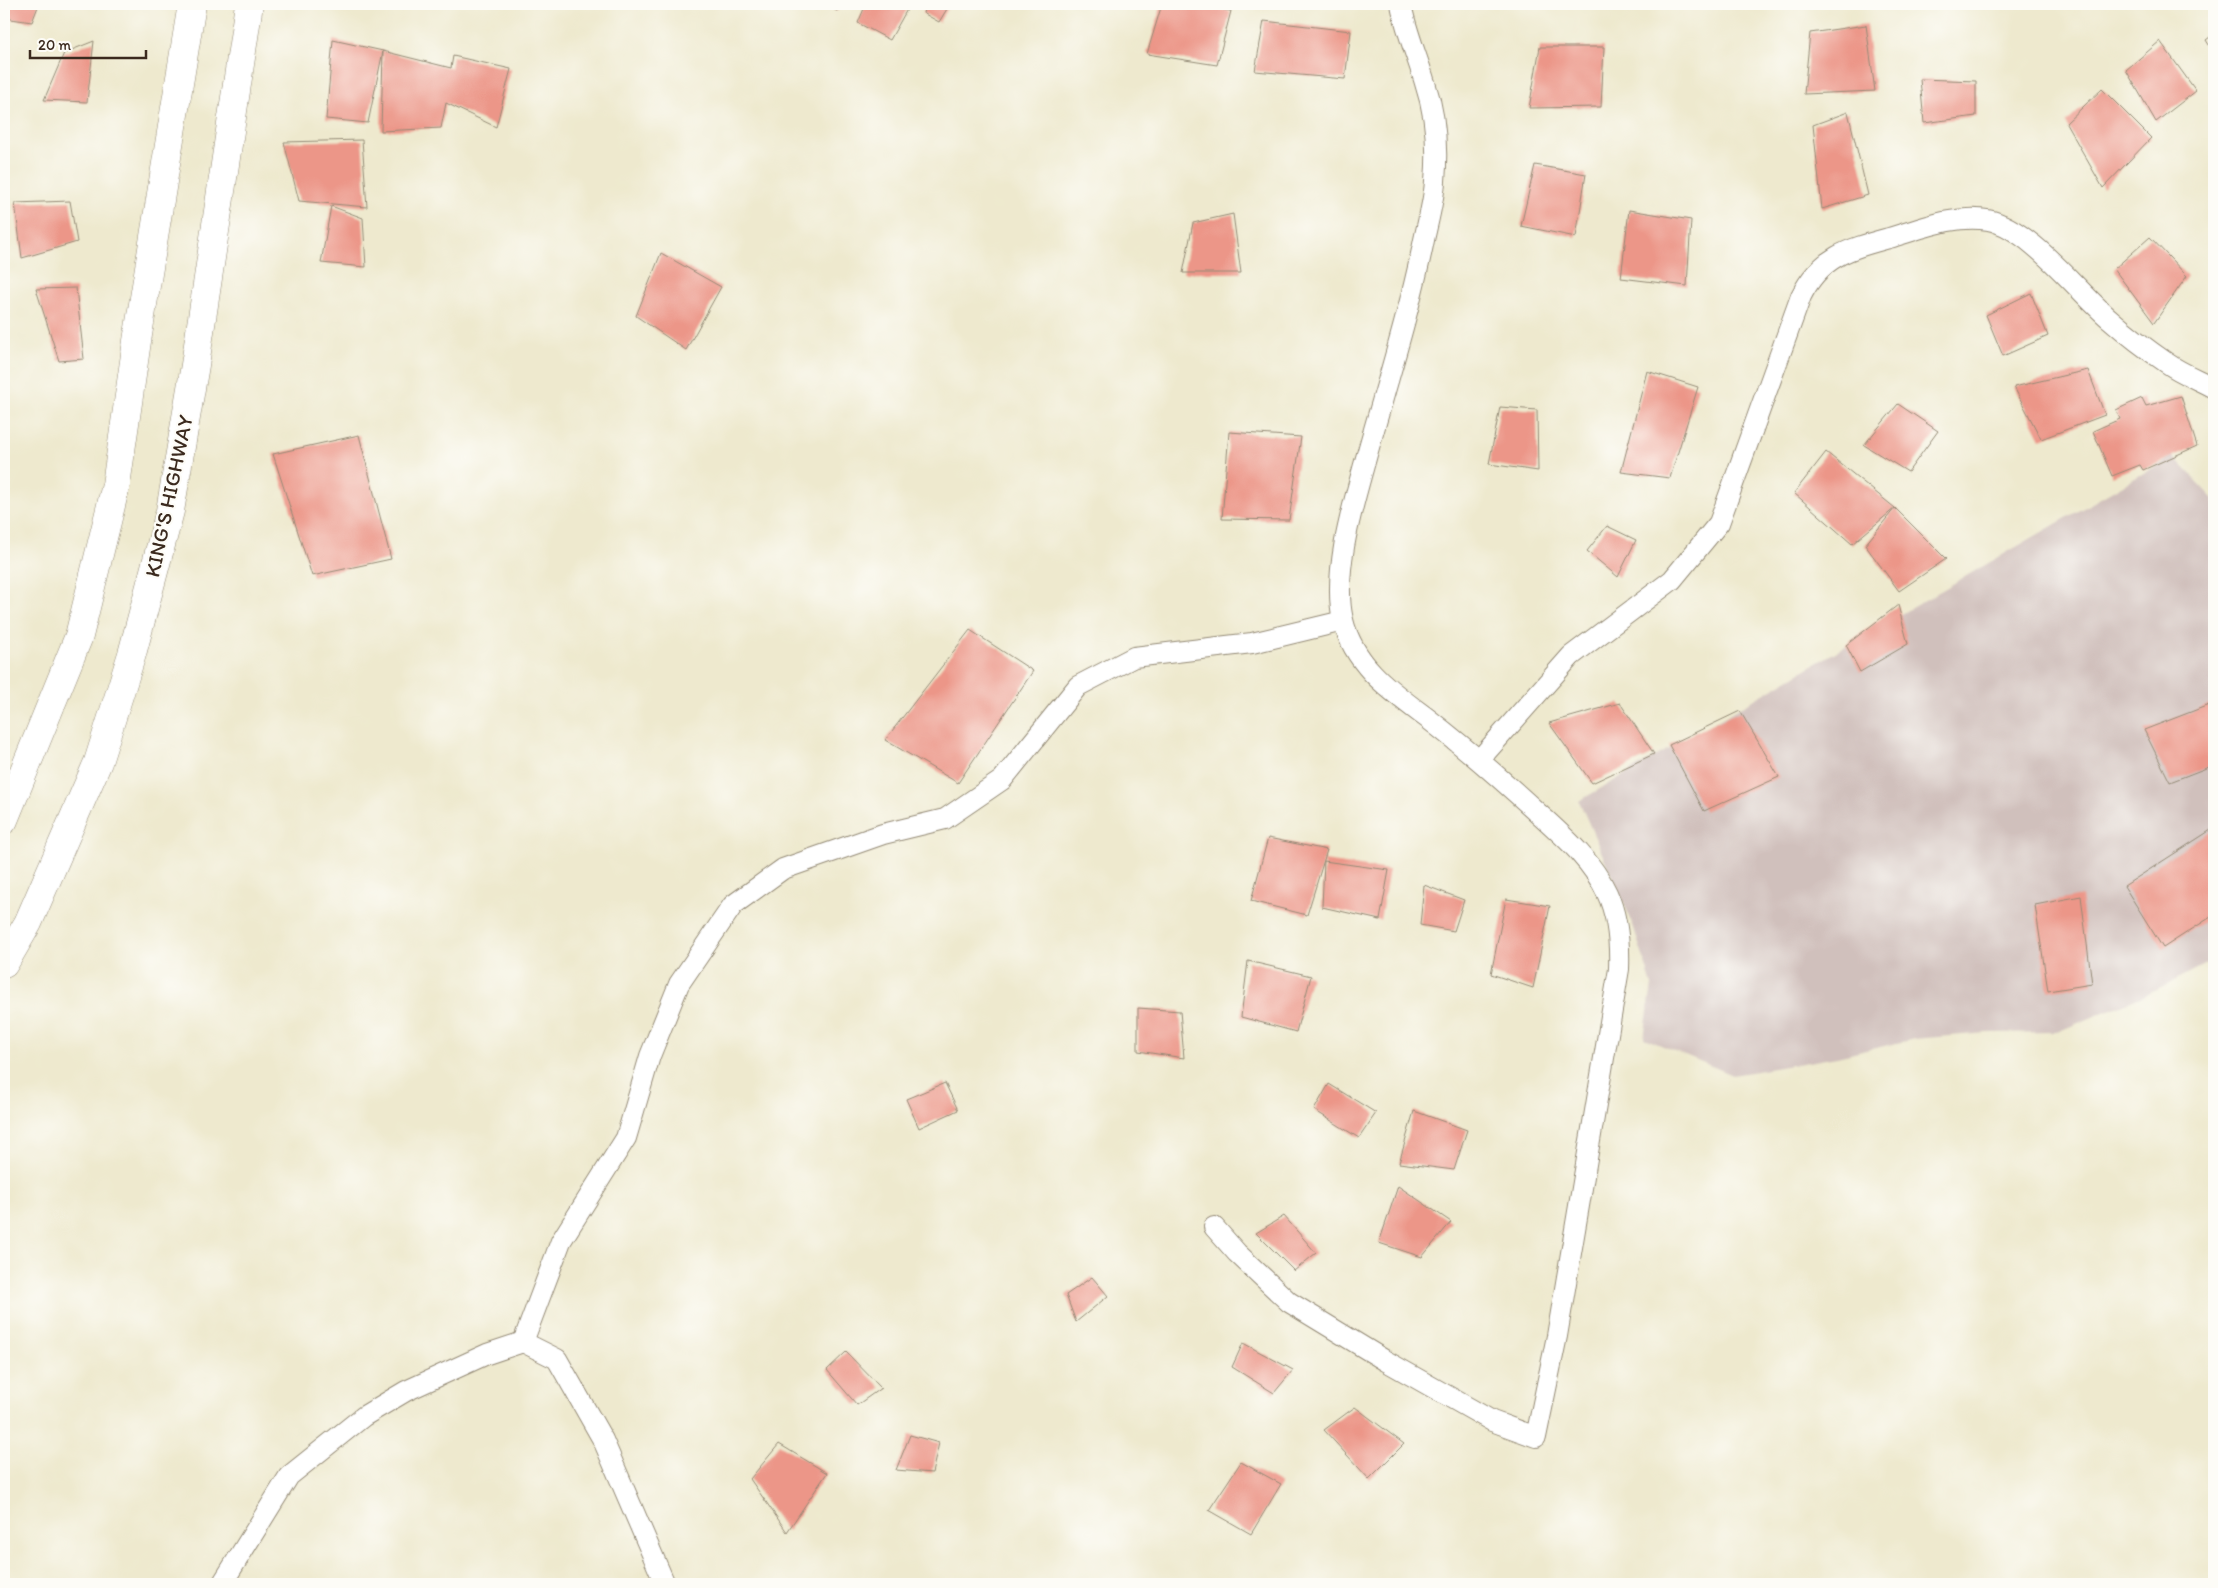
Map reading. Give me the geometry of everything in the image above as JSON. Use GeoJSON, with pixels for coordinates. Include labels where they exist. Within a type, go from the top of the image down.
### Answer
{"type":"FeatureCollection","features":[{"type":"Feature","properties":{"kind":"highway"},"geometry":{"type":"LineString","coordinates":[[4,820],[79,636],[116,485],[137,341],[192,4]]}},
{"type":"Feature","properties":{"kind":"highway","name":"KING'S HIGHWAY"},"geometry":{"type":"LineString","coordinates":[[4,964],[28,923],[98,762],[132,654],[170,511],[196,356],[249,4]]}},
{"type":"Feature","properties":{"kind":"lane"},"geometry":{"type":"LineString","coordinates":[[1214,1227],[1237,1253],[1289,1302],[1492,1421],[1536,1436],[1560,1317],[1620,968],[1620,944],[1616,919],[1608,896],[1596,873],[1580,852],[1480,759],[1385,686],[1366,667],[1352,644],[1343,621],[1340,596],[1346,532],[1415,282],[1435,182],[1436,150],[1433,117],[1426,84],[1414,52],[1401,4]]}},
{"type":"Feature","properties":{"kind":"lane"},"geometry":{"type":"LineString","coordinates":[[1480,759],[1571,656],[1672,580],[1719,523],[1801,296],[1808,281],[1835,256],[1853,248],[1953,220],[1972,218],[2002,224],[2015,231],[2052,261],[2110,319],[2161,359],[2214,388]]}},
{"type":"Feature","properties":{"kind":"lane"},"geometry":{"type":"LineString","coordinates":[[523,1342],[560,1241],[626,1138],[650,1056],[679,984],[733,905],[783,869],[883,834],[946,819],[1002,780],[1078,686],[1134,657],[1252,644],[1343,621]]}},
{"type":"Feature","properties":{"kind":"lane"},"geometry":{"type":"LineString","coordinates":[[222,1584],[289,1476],[364,1416],[406,1391],[487,1354],[523,1342],[557,1359],[603,1440],[665,1584]]}},
{"type":"Feature","properties":{"kind":"shaded area"},"geometry":{"type":"Polygon","coordinates":[[[2173,456],[2214,499],[2214,960],[2157,990],[2057,1032],[1987,1033],[1914,1039],[1837,1057],[1733,1075],[1644,1038],[1652,985],[1632,922],[1579,801],[2173,456]]]}},
{"type":"Feature","properties":{"kind":"building"},"geometry":{"type":"Polygon","coordinates":[[[4,4],[39,4],[32,22],[4,18],[4,4]]]}},
{"type":"Feature","properties":{"kind":"building"},"geometry":{"type":"Polygon","coordinates":[[[823,4],[841,4],[837,11],[823,4]]]}},
{"type":"Feature","properties":{"kind":"building"},"geometry":{"type":"Polygon","coordinates":[[[866,4],[910,4],[890,40],[858,23],[866,4]]]}},
{"type":"Feature","properties":{"kind":"building"},"geometry":{"type":"Polygon","coordinates":[[[926,4],[950,4],[939,22],[923,13],[926,4]]]}},
{"type":"Feature","properties":{"kind":"building"},"geometry":{"type":"Polygon","coordinates":[[[1162,4],[1193,4],[1231,11],[1217,65],[1147,54],[1162,4]]]}},
{"type":"Feature","properties":{"kind":"building"},"geometry":{"type":"Polygon","coordinates":[[[1264,21],[1351,31],[1345,79],[1255,71],[1264,21]]]}},
{"type":"Feature","properties":{"kind":"building"},"geometry":{"type":"Polygon","coordinates":[[[1866,25],[1875,91],[1804,94],[1810,33],[1866,25]]]}},
{"type":"Feature","properties":{"kind":"building"},"geometry":{"type":"Polygon","coordinates":[[[2214,34],[2214,53],[2206,40],[2214,34]]]}},
{"type":"Feature","properties":{"kind":"building"},"geometry":{"type":"Polygon","coordinates":[[[333,40],[383,51],[368,123],[326,119],[333,40]]]}},
{"type":"Feature","properties":{"kind":"building"},"geometry":{"type":"Polygon","coordinates":[[[94,41],[87,102],[44,100],[64,53],[94,41]]]}},
{"type":"Feature","properties":{"kind":"building"},"geometry":{"type":"Polygon","coordinates":[[[2160,41],[2196,91],[2156,122],[2126,70],[2160,41]]]}},
{"type":"Feature","properties":{"kind":"building"},"geometry":{"type":"Polygon","coordinates":[[[1540,47],[1604,47],[1601,107],[1529,108],[1540,47]]]}},
{"type":"Feature","properties":{"kind":"building"},"geometry":{"type":"Polygon","coordinates":[[[383,51],[451,68],[453,56],[511,69],[496,127],[446,103],[441,128],[381,131],[383,51]]]}},
{"type":"Feature","properties":{"kind":"building"},"geometry":{"type":"Polygon","coordinates":[[[1920,79],[1976,81],[1976,116],[1924,123],[1920,79]]]}},
{"type":"Feature","properties":{"kind":"building"},"geometry":{"type":"Polygon","coordinates":[[[2102,89],[2151,138],[2103,188],[2066,123],[2102,89]]]}},
{"type":"Feature","properties":{"kind":"building"},"geometry":{"type":"Polygon","coordinates":[[[1848,112],[1868,195],[1822,209],[1813,125],[1848,112]]]}},
{"type":"Feature","properties":{"kind":"building"},"geometry":{"type":"Polygon","coordinates":[[[362,140],[367,207],[299,201],[284,142],[362,140]]]}},
{"type":"Feature","properties":{"kind":"building"},"geometry":{"type":"Polygon","coordinates":[[[1535,165],[1586,174],[1576,237],[1521,226],[1535,165]]]}},
{"type":"Feature","properties":{"kind":"building"},"geometry":{"type":"Polygon","coordinates":[[[70,201],[77,242],[22,258],[15,203],[70,201]]]}},
{"type":"Feature","properties":{"kind":"building"},"geometry":{"type":"Polygon","coordinates":[[[331,206],[363,218],[366,267],[321,263],[331,206]]]}},
{"type":"Feature","properties":{"kind":"building"},"geometry":{"type":"Polygon","coordinates":[[[1629,210],[1691,220],[1687,286],[1621,278],[1629,210]]]}},
{"type":"Feature","properties":{"kind":"building"},"geometry":{"type":"Polygon","coordinates":[[[1233,214],[1241,273],[1183,273],[1193,223],[1233,214]]]}},
{"type":"Feature","properties":{"kind":"building"},"geometry":{"type":"Polygon","coordinates":[[[2150,237],[2187,276],[2154,323],[2114,269],[2150,237]]]}},
{"type":"Feature","properties":{"kind":"building"},"geometry":{"type":"Polygon","coordinates":[[[661,253],[721,287],[686,350],[636,316],[661,253]]]}},
{"type":"Feature","properties":{"kind":"building"},"geometry":{"type":"Polygon","coordinates":[[[76,288],[84,359],[59,361],[36,289],[76,288]]]}},
{"type":"Feature","properties":{"kind":"building"},"geometry":{"type":"Polygon","coordinates":[[[2031,293],[2048,336],[2003,356],[1986,315],[2031,293]]]}},
{"type":"Feature","properties":{"kind":"building"},"geometry":{"type":"Polygon","coordinates":[[[2088,370],[2105,415],[2041,439],[2014,387],[2088,370]]]}},
{"type":"Feature","properties":{"kind":"building"},"geometry":{"type":"Polygon","coordinates":[[[1647,371],[1698,387],[1670,478],[1621,472],[1647,371]]]}},
{"type":"Feature","properties":{"kind":"building"},"geometry":{"type":"Polygon","coordinates":[[[2181,396],[2197,446],[2143,470],[2140,465],[2112,476],[2093,431],[2120,419],[2116,410],[2142,398],[2146,406],[2181,396]]]}},
{"type":"Feature","properties":{"kind":"building"},"geometry":{"type":"Polygon","coordinates":[[[1898,404],[1938,431],[1908,472],[1864,445],[1898,404]]]}},
{"type":"Feature","properties":{"kind":"building"},"geometry":{"type":"Polygon","coordinates":[[[1500,407],[1537,410],[1538,471],[1489,464],[1500,407]]]}},
{"type":"Feature","properties":{"kind":"building"},"geometry":{"type":"Polygon","coordinates":[[[1229,432],[1301,437],[1289,520],[1222,519],[1229,432]]]}},
{"type":"Feature","properties":{"kind":"building"},"geometry":{"type":"Polygon","coordinates":[[[359,435],[391,559],[312,576],[273,454],[359,435]]]}},
{"type":"Feature","properties":{"kind":"building"},"geometry":{"type":"Polygon","coordinates":[[[1826,452],[1895,508],[1852,544],[1794,493],[1826,452]]]}},
{"type":"Feature","properties":{"kind":"building"},"geometry":{"type":"Polygon","coordinates":[[[1895,508],[1946,559],[1899,591],[1865,545],[1895,508]]]}},
{"type":"Feature","properties":{"kind":"building"},"geometry":{"type":"Polygon","coordinates":[[[1607,526],[1636,540],[1618,577],[1587,551],[1607,526]]]}},
{"type":"Feature","properties":{"kind":"building"},"geometry":{"type":"Polygon","coordinates":[[[1898,605],[1908,644],[1860,672],[1846,645],[1898,605]]]}},
{"type":"Feature","properties":{"kind":"building"},"geometry":{"type":"Polygon","coordinates":[[[970,630],[1033,671],[958,783],[885,740],[970,630]]]}},
{"type":"Feature","properties":{"kind":"building"},"geometry":{"type":"Polygon","coordinates":[[[1620,703],[1654,754],[1592,783],[1549,723],[1620,703]]]}},
{"type":"Feature","properties":{"kind":"building"},"geometry":{"type":"Polygon","coordinates":[[[2214,703],[2214,765],[2170,782],[2144,730],[2214,703]]]}},
{"type":"Feature","properties":{"kind":"building"},"geometry":{"type":"Polygon","coordinates":[[[1740,711],[1779,777],[1704,811],[1669,745],[1740,711]]]}},
{"type":"Feature","properties":{"kind":"building"},"geometry":{"type":"Polygon","coordinates":[[[2214,828],[2214,915],[2163,948],[2124,886],[2214,828]]]}},
{"type":"Feature","properties":{"kind":"building"},"geometry":{"type":"Polygon","coordinates":[[[1268,838],[1327,850],[1307,915],[1251,901],[1268,838]]]}},
{"type":"Feature","properties":{"kind":"building"},"geometry":{"type":"Polygon","coordinates":[[[1324,861],[1389,870],[1380,920],[1322,907],[1324,861]]]}},
{"type":"Feature","properties":{"kind":"building"},"geometry":{"type":"Polygon","coordinates":[[[1424,885],[1464,900],[1454,931],[1420,925],[1424,885]]]}},
{"type":"Feature","properties":{"kind":"building"},"geometry":{"type":"Polygon","coordinates":[[[2081,896],[2092,984],[2048,991],[2035,905],[2081,896]]]}},
{"type":"Feature","properties":{"kind":"building"},"geometry":{"type":"Polygon","coordinates":[[[1506,899],[1550,906],[1533,988],[1491,974],[1506,899]]]}},
{"type":"Feature","properties":{"kind":"building"},"geometry":{"type":"Polygon","coordinates":[[[1248,961],[1311,976],[1296,1032],[1241,1017],[1248,961]]]}},
{"type":"Feature","properties":{"kind":"building"},"geometry":{"type":"Polygon","coordinates":[[[1138,1008],[1180,1011],[1184,1058],[1138,1051],[1138,1008]]]}},
{"type":"Feature","properties":{"kind":"building"},"geometry":{"type":"Polygon","coordinates":[[[945,1083],[958,1110],[919,1128],[906,1099],[945,1083]]]}},
{"type":"Feature","properties":{"kind":"building"},"geometry":{"type":"Polygon","coordinates":[[[1329,1084],[1376,1113],[1359,1138],[1314,1110],[1329,1084]]]}},
{"type":"Feature","properties":{"kind":"building"},"geometry":{"type":"Polygon","coordinates":[[[1414,1111],[1467,1130],[1454,1170],[1399,1163],[1414,1111]]]}},
{"type":"Feature","properties":{"kind":"building"},"geometry":{"type":"Polygon","coordinates":[[[1398,1186],[1451,1222],[1422,1257],[1379,1243],[1398,1186]]]}},
{"type":"Feature","properties":{"kind":"building"},"geometry":{"type":"Polygon","coordinates":[[[1284,1216],[1316,1253],[1294,1271],[1256,1233],[1284,1216]]]}},
{"type":"Feature","properties":{"kind":"building"},"geometry":{"type":"Polygon","coordinates":[[[1092,1277],[1108,1296],[1076,1322],[1066,1295],[1092,1277]]]}},
{"type":"Feature","properties":{"kind":"building"},"geometry":{"type":"Polygon","coordinates":[[[1243,1343],[1293,1370],[1274,1393],[1232,1367],[1243,1343]]]}},
{"type":"Feature","properties":{"kind":"building"},"geometry":{"type":"Polygon","coordinates":[[[846,1352],[881,1388],[857,1405],[827,1370],[846,1352]]]}},
{"type":"Feature","properties":{"kind":"building"},"geometry":{"type":"Polygon","coordinates":[[[1355,1407],[1404,1444],[1369,1479],[1324,1430],[1355,1407]]]}},
{"type":"Feature","properties":{"kind":"building"},"geometry":{"type":"Polygon","coordinates":[[[910,1435],[939,1443],[932,1473],[896,1470],[910,1435]]]}},
{"type":"Feature","properties":{"kind":"building"},"geometry":{"type":"Polygon","coordinates":[[[779,1444],[827,1473],[787,1532],[750,1479],[779,1444]]]}},
{"type":"Feature","properties":{"kind":"building"},"geometry":{"type":"Polygon","coordinates":[[[1241,1462],[1281,1484],[1251,1534],[1209,1510],[1241,1462]]]}}]}
